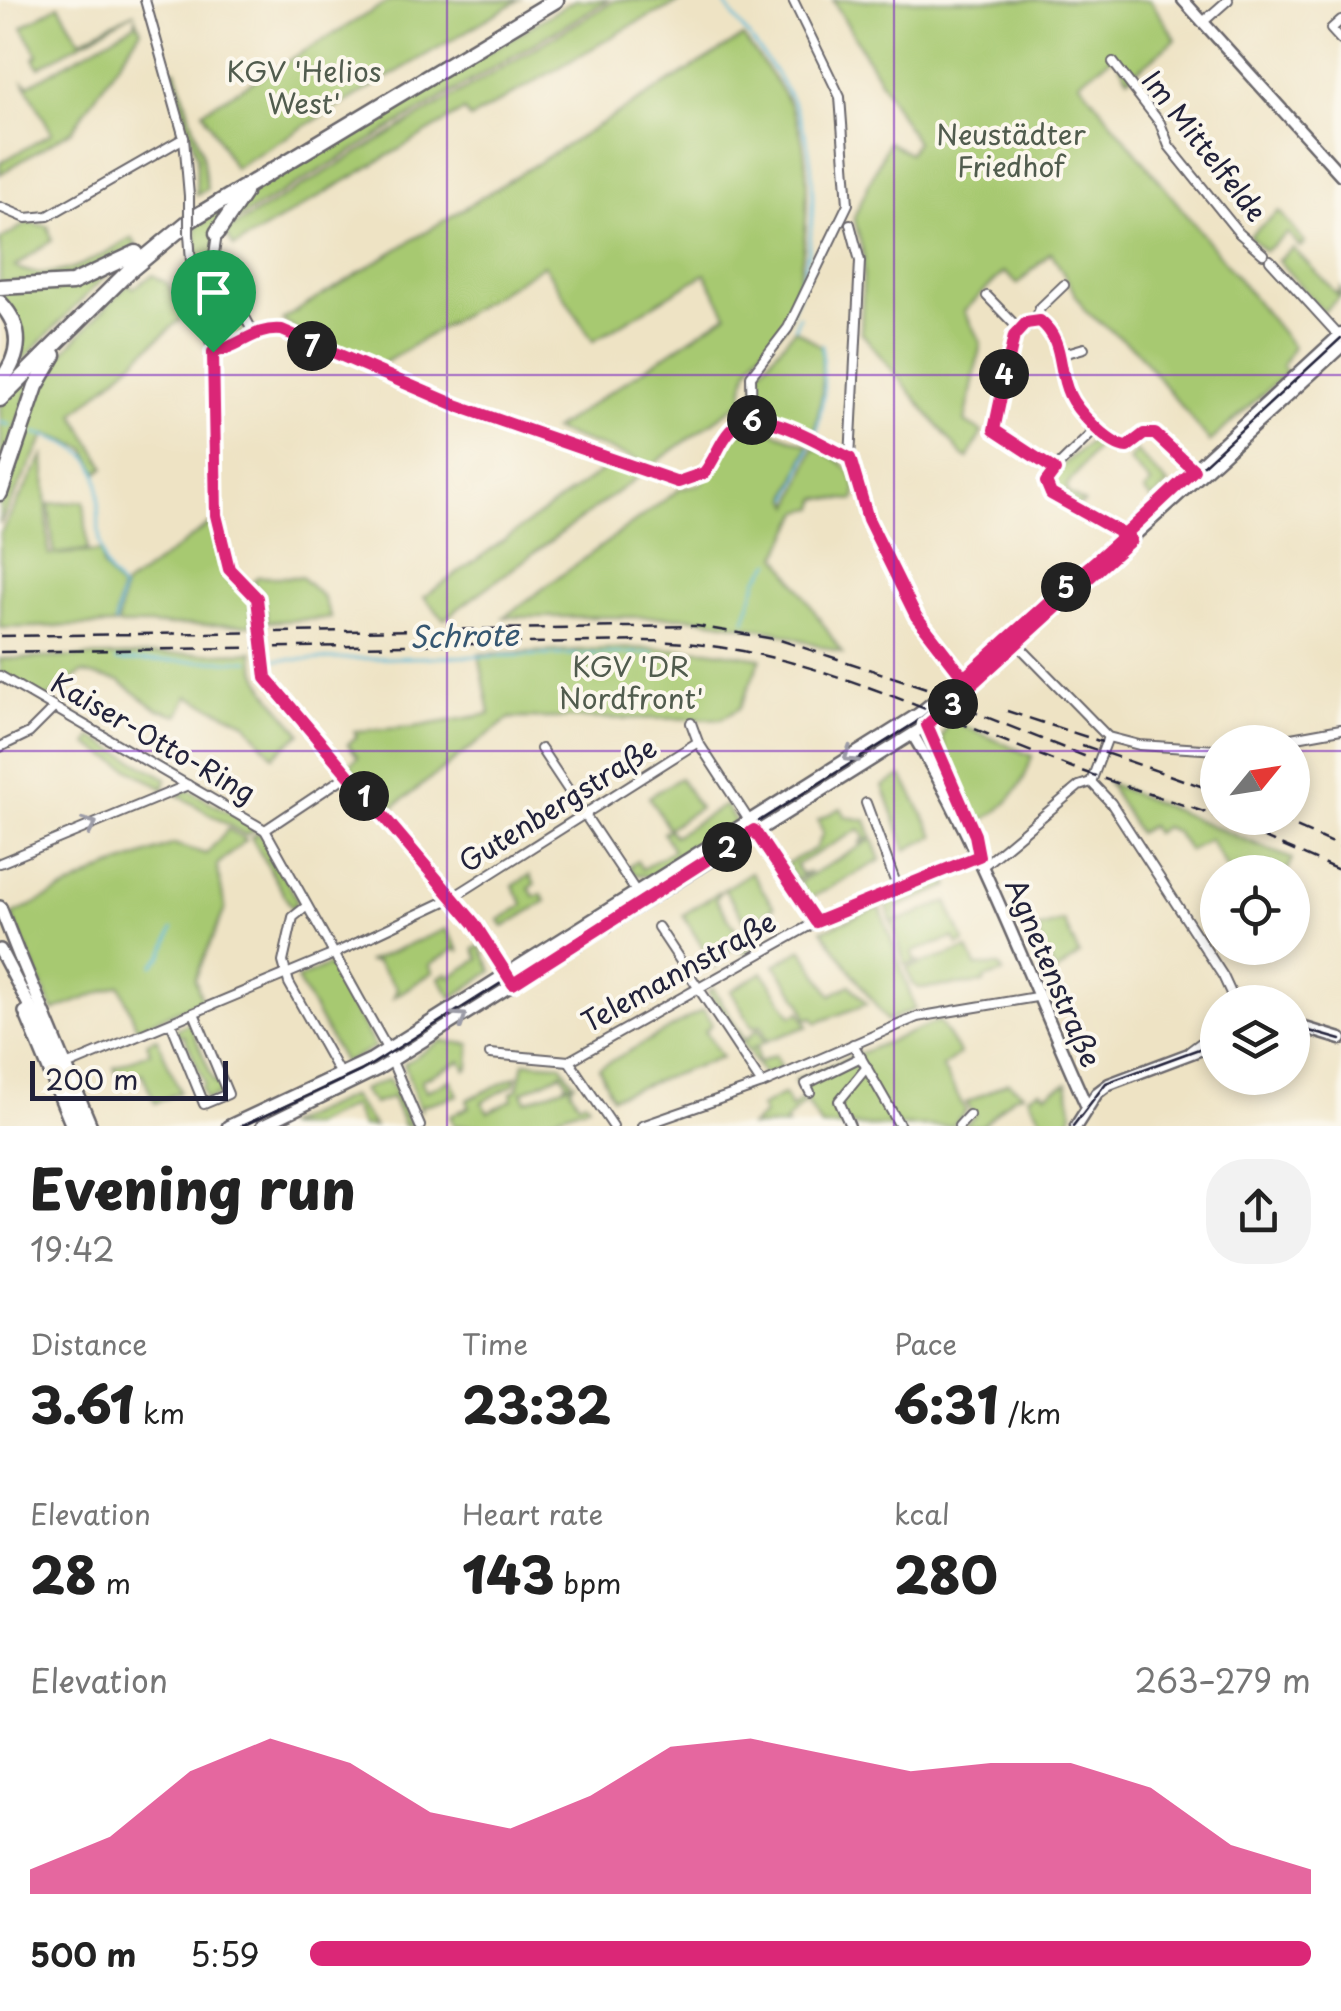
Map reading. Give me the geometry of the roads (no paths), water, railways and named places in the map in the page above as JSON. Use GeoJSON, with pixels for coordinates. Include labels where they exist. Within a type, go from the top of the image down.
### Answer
{"type":"FeatureCollection","features":[{"type":"Feature","properties":{"kind":"highway"},"geometry":{"type":"LineString","coordinates":[[0,385],[136,253],[236,181],[539,0]]}},
{"type":"Feature","properties":{"kind":"highway"},"geometry":{"type":"LineString","coordinates":[[0,400],[180,228],[289,158],[556,0]]}},
{"type":"Feature","properties":{"kind":"highway"},"geometry":{"type":"LineString","coordinates":[[217,233],[238,198],[285,167],[289,158]]}},
{"type":"Feature","properties":{"kind":"highway"},"geometry":{"type":"LineString","coordinates":[[0,286],[72,282],[136,253]]}},
{"type":"Feature","properties":{"kind":"highway"},"geometry":{"type":"LineString","coordinates":[[0,303],[13,320],[18,338],[12,364],[0,385]]}},
{"type":"Feature","properties":{"kind":"highway"},"geometry":{"type":"LineString","coordinates":[[0,493],[36,386],[76,324]]}},
{"type":"Feature","properties":{"kind":"main road"},"geometry":{"type":"LineString","coordinates":[[1183,0],[1341,175]]}},
{"type":"Feature","properties":{"kind":"main road"},"geometry":{"type":"LineString","coordinates":[[262,1126],[349,1086],[510,979],[915,724],[1018,645],[1194,470],[1340,339]]}},
{"type":"Feature","properties":{"kind":"main road"},"geometry":{"type":"LineString","coordinates":[[915,724],[1127,537],[1340,339]]}},
{"type":"Feature","properties":{"kind":"main road","name":"Agnetenstraße"},"geometry":{"type":"LineString","coordinates":[[915,724],[981,861],[1036,997],[1087,1107]]}},
{"type":"Feature","properties":{"kind":"main road","name":"Agnetenstraße"},"geometry":{"type":"LineString","coordinates":[[915,724],[975,835],[981,861]]}},
{"type":"Feature","properties":{"kind":"main road"},"geometry":{"type":"LineString","coordinates":[[510,979],[637,893],[752,826]]}},
{"type":"Feature","properties":{"kind":"main road"},"geometry":{"type":"LineString","coordinates":[[0,907],[66,1066],[81,1125]]}},
{"type":"Feature","properties":{"kind":"main road"},"geometry":{"type":"LineString","coordinates":[[20,955],[40,1026]]}},
{"type":"Feature","properties":{"kind":"main road"},"geometry":{"type":"LineString","coordinates":[[2,957],[40,1026],[81,1125]]}},
{"type":"Feature","properties":{"kind":"main road"},"geometry":{"type":"LineString","coordinates":[[2,957],[81,1125]]}},
{"type":"Feature","properties":{"kind":"main road"},"geometry":{"type":"LineString","coordinates":[[1310,1029],[1341,1038]]}},
{"type":"Feature","properties":{"kind":"main road"},"geometry":{"type":"LineString","coordinates":[[1076,1126],[1087,1107],[1109,1084],[1200,1049]]}},
{"type":"Feature","properties":{"kind":"main road"},"geometry":{"type":"LineString","coordinates":[[228,1126],[390,1056]]}},
{"type":"Feature","properties":{"kind":"street"},"geometry":{"type":"LineString","coordinates":[[144,0],[184,138],[192,275],[213,352],[213,477],[225,558],[230,570],[257,598],[266,678],[452,898],[510,979]]}},
{"type":"Feature","properties":{"kind":"street"},"geometry":{"type":"LineString","coordinates":[[752,420],[752,376],[788,328],[848,204],[840,97],[793,0]]}},
{"type":"Feature","properties":{"kind":"street"},"geometry":{"type":"LineString","coordinates":[[1203,22],[1228,0]]}},
{"type":"Feature","properties":{"kind":"street"},"geometry":{"type":"LineString","coordinates":[[1341,20],[1331,29],[1341,40]]}},
{"type":"Feature","properties":{"kind":"street","name":"Im Mittelfelde"},"geometry":{"type":"LineString","coordinates":[[1113,62],[1160,123],[1176,155],[1238,233],[1267,257],[1340,339]]}},
{"type":"Feature","properties":{"kind":"street"},"geometry":{"type":"LineString","coordinates":[[0,207],[26,218],[48,216],[184,138]]}},
{"type":"Feature","properties":{"kind":"street"},"geometry":{"type":"LineString","coordinates":[[850,224],[860,261],[850,458],[868,519],[916,616],[964,678]]}},
{"type":"Feature","properties":{"kind":"street"},"geometry":{"type":"LineString","coordinates":[[217,233],[214,261],[220,303],[246,320],[253,332]]}},
{"type":"Feature","properties":{"kind":"street"},"geometry":{"type":"LineString","coordinates":[[1055,470],[1000,438],[993,428],[1013,338],[1019,329],[1036,320],[1040,308],[1064,284]]}},
{"type":"Feature","properties":{"kind":"street"},"geometry":{"type":"LineString","coordinates":[[987,296],[1019,329]]}},
{"type":"Feature","properties":{"kind":"street"},"geometry":{"type":"LineString","coordinates":[[1036,320],[1052,332],[1070,396],[1098,427],[1122,448],[1155,434],[1194,470]]}},
{"type":"Feature","properties":{"kind":"street"},"geometry":{"type":"LineString","coordinates":[[213,352],[235,347],[253,332],[286,331],[314,347],[458,406],[678,482],[704,473],[729,432],[752,420],[767,421],[850,458]]}},
{"type":"Feature","properties":{"kind":"street"},"geometry":{"type":"LineString","coordinates":[[1060,356],[1084,348]]}},
{"type":"Feature","properties":{"kind":"street"},"geometry":{"type":"LineString","coordinates":[[1098,427],[1046,482],[1051,494],[1127,537]]}},
{"type":"Feature","properties":{"kind":"street"},"geometry":{"type":"LineString","coordinates":[[1018,645],[1108,737],[1139,745],[1200,749]]}},
{"type":"Feature","properties":{"kind":"street","name":"Kaiser-Otto-Ring"},"geometry":{"type":"LineString","coordinates":[[0,676],[265,830],[390,1056],[420,1126]]}},
{"type":"Feature","properties":{"kind":"street"},"geometry":{"type":"LineString","coordinates":[[0,746],[29,733],[54,708]]}},
{"type":"Feature","properties":{"kind":"street"},"geometry":{"type":"LineString","coordinates":[[691,723],[698,742],[816,922]]}},
{"type":"Feature","properties":{"kind":"street"},"geometry":{"type":"LineString","coordinates":[[1310,735],[1341,729]]}},
{"type":"Feature","properties":{"kind":"street"},"geometry":{"type":"LineString","coordinates":[[1108,737],[1091,782],[1111,804],[1225,985]]}},
{"type":"Feature","properties":{"kind":"street","name":"Gutenbergstraße"},"geometry":{"type":"LineString","coordinates":[[66,1066],[285,975],[452,898],[698,742]]}},
{"type":"Feature","properties":{"kind":"street"},"geometry":{"type":"LineString","coordinates":[[542,749],[637,893]]}},
{"type":"Feature","properties":{"kind":"street"},"geometry":{"type":"LineString","coordinates":[[265,830],[346,776]]}},
{"type":"Feature","properties":{"kind":"street","name":"Telemannstraße"},"geometry":{"type":"LineString","coordinates":[[568,1060],[816,922],[981,861],[1078,786],[1091,782]]}},
{"type":"Feature","properties":{"kind":"street"},"geometry":{"type":"LineString","coordinates":[[0,863],[188,784]]}},
{"type":"Feature","properties":{"kind":"street"},"geometry":{"type":"LineString","coordinates":[[866,803],[898,889]]}},
{"type":"Feature","properties":{"kind":"street"},"geometry":{"type":"LineString","coordinates":[[307,906],[294,917],[282,962],[285,975],[340,1076]]}},
{"type":"Feature","properties":{"kind":"street"},"geometry":{"type":"LineString","coordinates":[[658,927],[762,1084]]}},
{"type":"Feature","properties":{"kind":"street"},"geometry":{"type":"LineString","coordinates":[[642,1126],[762,1084],[931,1012],[1036,997]]}},
{"type":"Feature","properties":{"kind":"street"},"geometry":{"type":"LineString","coordinates":[[171,1023],[204,1104],[228,1094],[194,1014]]}},
{"type":"Feature","properties":{"kind":"street"},"geometry":{"type":"LineString","coordinates":[[853,1044],[900,1126]]}},
{"type":"Feature","properties":{"kind":"street"},"geometry":{"type":"LineString","coordinates":[[1189,1052],[1200,1044]]}},
{"type":"Feature","properties":{"kind":"street"},"geometry":{"type":"LineString","coordinates":[[490,1054],[568,1060],[612,1126]]}},
{"type":"Feature","properties":{"kind":"street"},"geometry":{"type":"LineString","coordinates":[[810,1092],[806,1084],[861,1057]]}},
{"type":"Feature","properties":{"kind":"street"},"geometry":{"type":"LineString","coordinates":[[850,1126],[839,1101],[866,1067]]}},
{"type":"Feature","properties":{"kind":"street"},"geometry":{"type":"LineString","coordinates":[[830,1117],[841,1110]]}},
{"type":"Feature","properties":{"kind":"street"},"geometry":{"type":"LineString","coordinates":[[958,1126],[969,1115]]}},
{"type":"Feature","properties":{"kind":"waterway"},"geometry":{"type":"LineString","coordinates":[[722,0],[783,85],[806,138],[811,163],[812,215],[805,267],[790,313]]}},
{"type":"Feature","properties":{"kind":"waterway"},"geometry":{"type":"LineString","coordinates":[[795,327],[799,316]]}},
{"type":"Feature","properties":{"kind":"waterway"},"geometry":{"type":"LineString","coordinates":[[816,435],[824,393],[822,345]]}},
{"type":"Feature","properties":{"kind":"waterway","name":"Schrote"},"geometry":{"type":"LineString","coordinates":[[0,422],[9,425]]}},
{"type":"Feature","properties":{"kind":"waterway","name":"Schrote"},"geometry":{"type":"LineString","coordinates":[[36,433],[65,443],[84,454],[94,466],[104,563],[122,590],[115,623]]}},
{"type":"Feature","properties":{"kind":"waterway"},"geometry":{"type":"LineString","coordinates":[[790,499],[810,447]]}},
{"type":"Feature","properties":{"kind":"waterway"},"geometry":{"type":"LineString","coordinates":[[745,620],[758,578],[772,562]]}},
{"type":"Feature","properties":{"kind":"waterway","name":"Schrote"},"geometry":{"type":"LineString","coordinates":[[274,660],[655,653]]}},
{"type":"Feature","properties":{"kind":"waterway","name":"Schrote"},"geometry":{"type":"LineString","coordinates":[[116,661],[249,661]]}},
{"type":"Feature","properties":{"kind":"waterway"},"geometry":{"type":"LineString","coordinates":[[153,965],[163,955],[173,929]]}},
{"type":"Feature","properties":{"kind":"tram line"},"geometry":{"type":"LineString","coordinates":[[242,1126],[361,1071],[915,723],[972,678],[1341,338]]}},
{"type":"Feature","properties":{"kind":"tram line"},"geometry":{"type":"LineString","coordinates":[[1310,1031],[1341,1040]]}},
{"type":"Feature","properties":{"kind":"tram line"},"geometry":{"type":"LineString","coordinates":[[1073,1126],[1106,1083],[1200,1049]]}},
{"type":"Feature","properties":{"kind":"railway"},"geometry":{"type":"LineString","coordinates":[[0,636],[697,626],[780,640],[978,705]]}},
{"type":"Feature","properties":{"kind":"railway"},"geometry":{"type":"LineString","coordinates":[[0,652],[646,641],[699,644],[801,665],[850,681],[1066,765],[1200,811]]}},
{"type":"Feature","properties":{"kind":"railway"},"geometry":{"type":"LineString","coordinates":[[964,708],[1094,760]]}},
{"type":"Feature","properties":{"kind":"railway"},"geometry":{"type":"LineString","coordinates":[[1007,711],[1102,742]]}},
{"type":"Feature","properties":{"kind":"railway"},"geometry":{"type":"LineString","coordinates":[[1082,745],[1200,786]]}},
{"type":"Feature","properties":{"kind":"railway"},"geometry":{"type":"LineString","coordinates":[[1310,833],[1341,847]]}},
{"type":"Feature","properties":{"kind":"railway"},"geometry":{"type":"LineString","coordinates":[[1257,835],[1341,871]]}},
{"type":"Feature","properties":{"kind":"park label","name":"KGV 'Helios West'"},"geometry":{"type":"Point","coordinates":[304,88]}},
{"type":"Feature","properties":{"kind":"park label","name":"Neustädter Friedhof"},"geometry":{"type":"Point","coordinates":[1011,151]}},
{"type":"Feature","properties":{"kind":"park label","name":"KGV 'DR Nordfront'"},"geometry":{"type":"Point","coordinates":[631,683]}}]}
